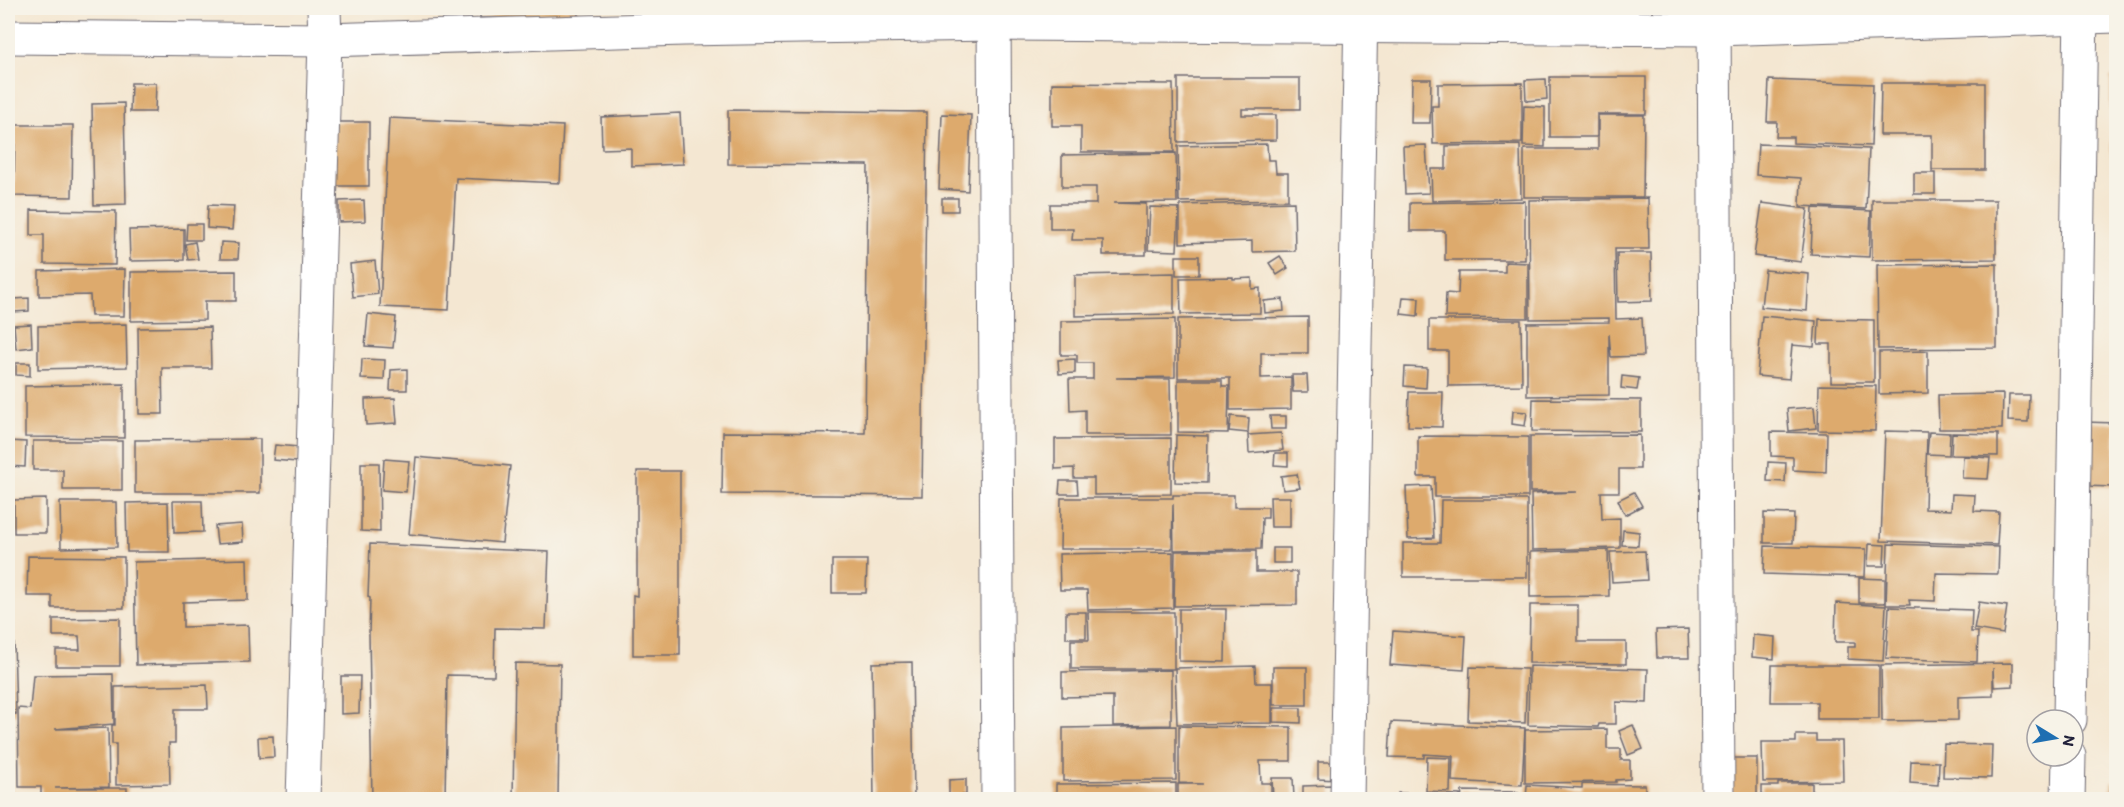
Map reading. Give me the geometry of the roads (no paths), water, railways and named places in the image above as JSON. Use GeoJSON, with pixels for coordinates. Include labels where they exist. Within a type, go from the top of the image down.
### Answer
{"type":"FeatureCollection","features":[{"type":"Feature","properties":{"kind":"street"},"geometry":{"type":"LineString","coordinates":[[303,800],[325,40],[324,8]]}},
{"type":"Feature","properties":{"kind":"street"},"geometry":{"type":"LineString","coordinates":[[8,37],[325,40],[684,18],[994,16],[1714,18],[2081,12],[2116,15]]}},
{"type":"Feature","properties":{"kind":"street"},"geometry":{"type":"LineString","coordinates":[[2070,708],[2081,12]]}},
{"type":"Feature","properties":{"kind":"street"},"geometry":{"type":"LineString","coordinates":[[994,16],[998,800]]}},
{"type":"Feature","properties":{"kind":"street"},"geometry":{"type":"LineString","coordinates":[[1347,800],[1361,17]]}},
{"type":"Feature","properties":{"kind":"street"},"geometry":{"type":"LineString","coordinates":[[1714,18],[1718,800]]}},
{"type":"Feature","properties":{"kind":"street"},"geometry":{"type":"LineString","coordinates":[[2068,800],[2069,768]]}}]}
